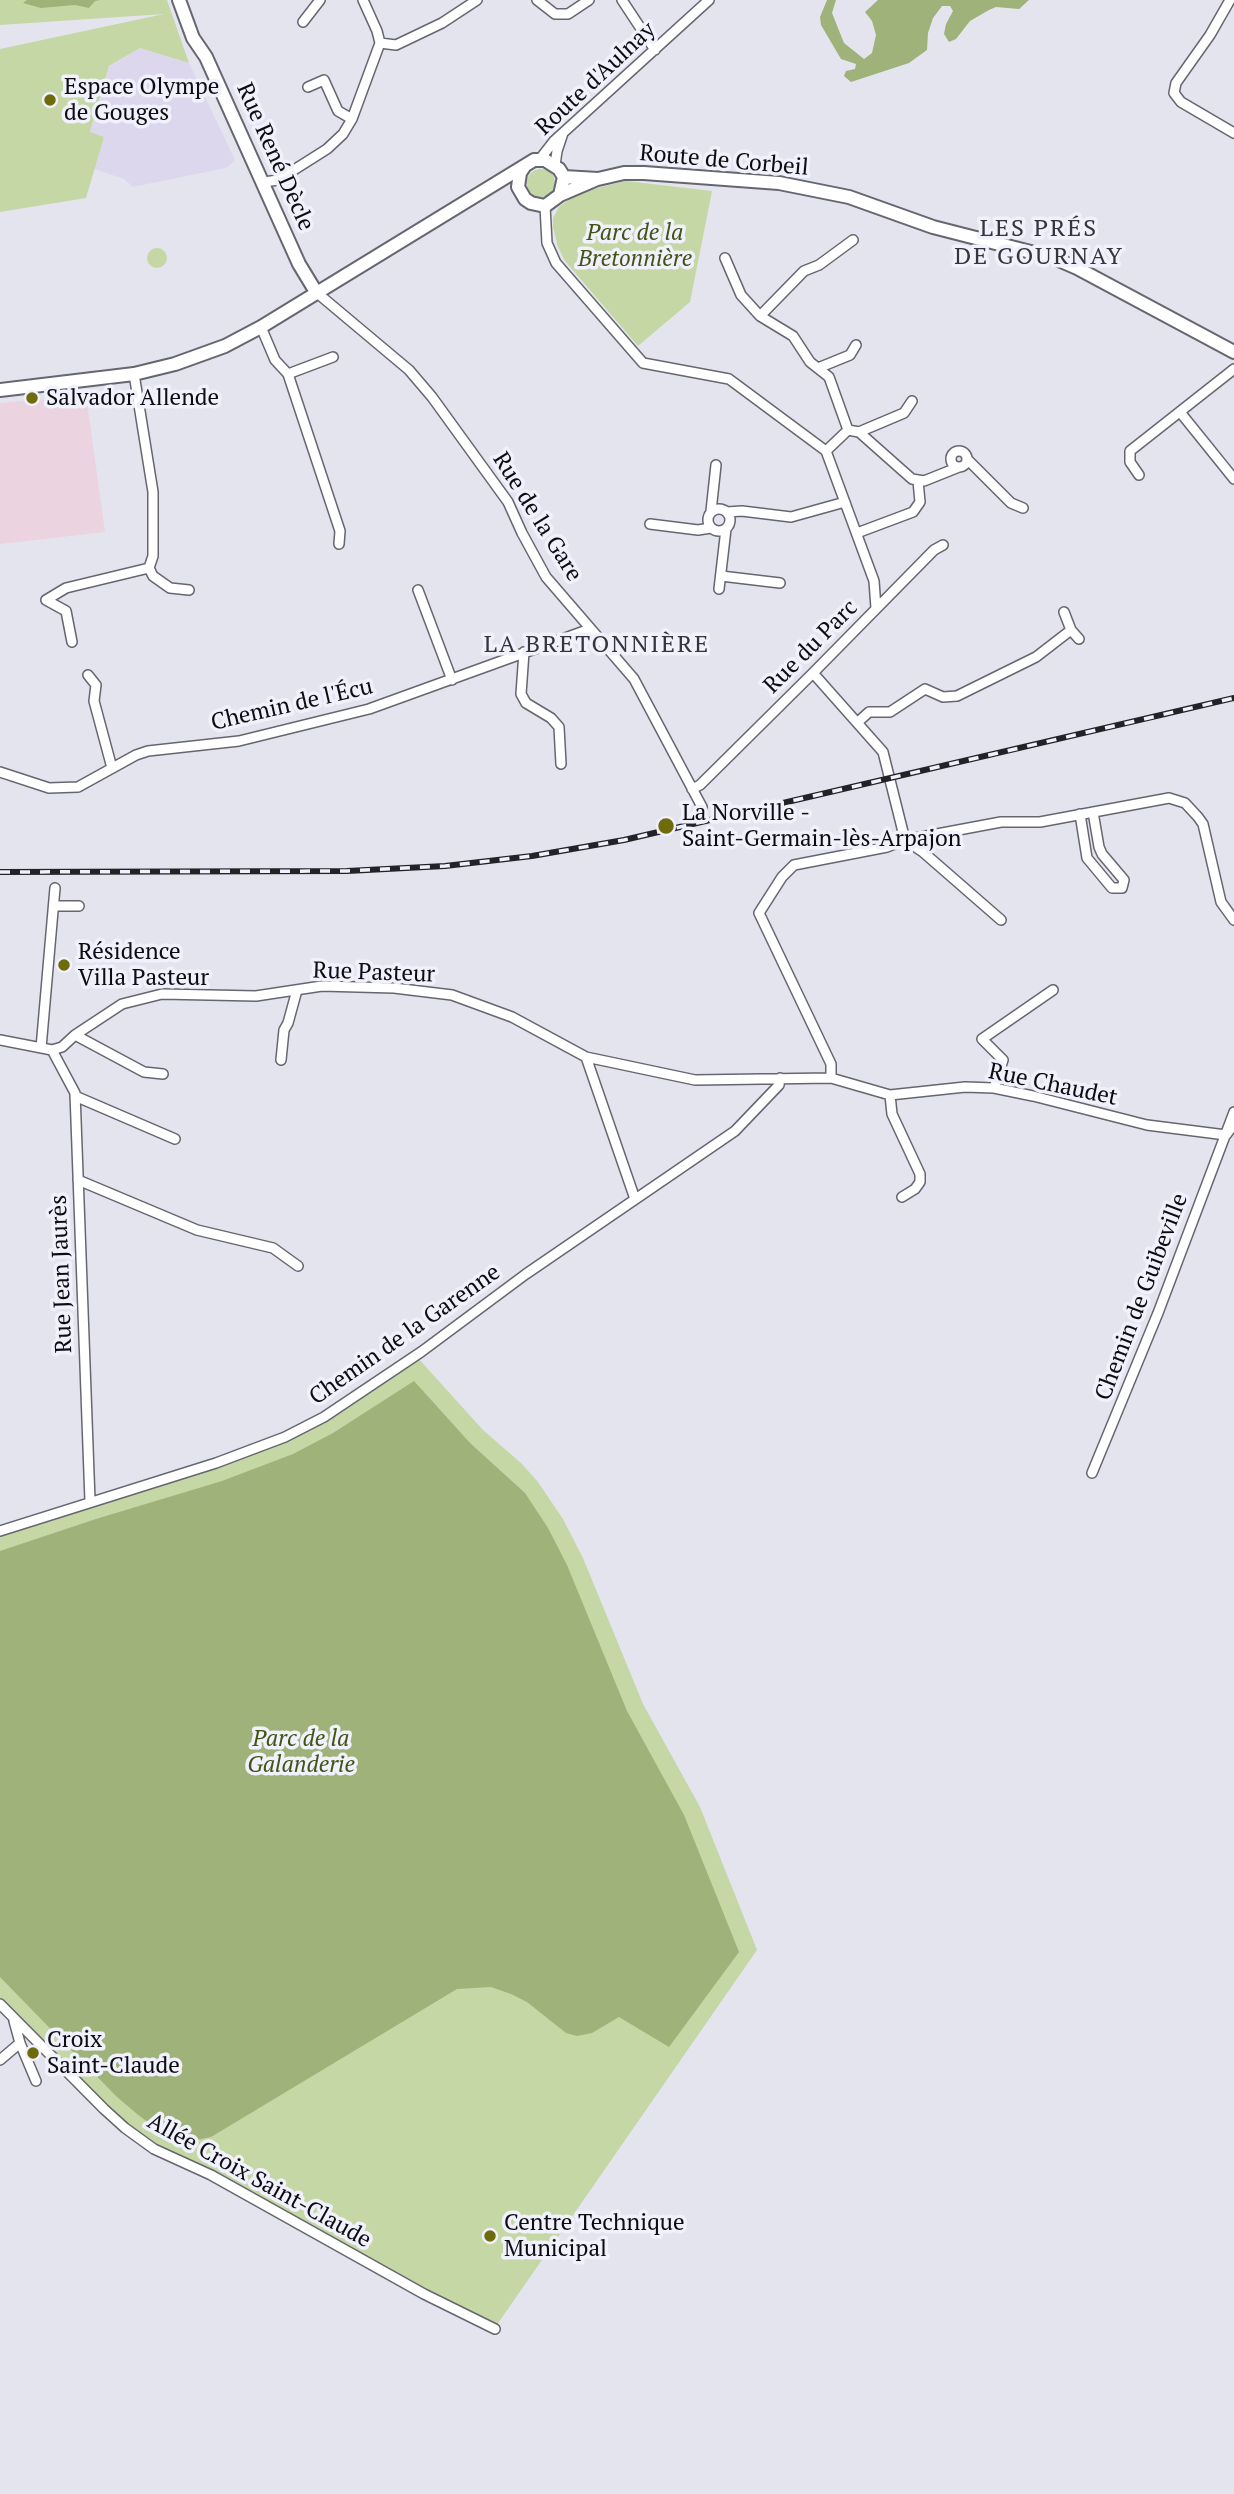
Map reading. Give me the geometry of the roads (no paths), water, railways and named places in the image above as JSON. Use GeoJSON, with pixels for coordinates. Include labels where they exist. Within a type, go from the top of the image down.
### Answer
{"type":"FeatureCollection","features":[{"type":"Feature","properties":{"kind":"main road","name":"Rue René Dècle"},"geometry":{"type":"LineString","coordinates":[[179,0],[193,37],[206,57],[299,264],[316,292]]}},
{"type":"Feature","properties":{"kind":"main road"},"geometry":{"type":"LineString","coordinates":[[0,390],[134,374],[200,356],[261,327],[316,292],[540,159],[555,165],[564,177],[560,195],[545,205],[531,204],[521,194],[505,190],[485,192]]}},
{"type":"Feature","properties":{"kind":"main road"},"geometry":{"type":"LineString","coordinates":[[521,194],[518,180],[524,167]]}},
{"type":"Feature","properties":{"kind":"main road","name":"Route de Corbeil"},"geometry":{"type":"LineString","coordinates":[[560,195],[598,179],[624,173],[644,173],[779,183],[849,197],[933,227],[1054,258],[1234,352]]}},
{"type":"Feature","properties":{"kind":"main road","name":"Route de Corbeil"},"geometry":{"type":"LineString","coordinates":[[564,177],[598,179]]}},
{"type":"Feature","properties":{"kind":"street"},"geometry":{"type":"LineString","coordinates":[[303,22],[320,0]]}},
{"type":"Feature","properties":{"kind":"street"},"geometry":{"type":"LineString","coordinates":[[264,182],[278,180],[327,149],[343,134],[352,119],[380,43],[363,0]]}},
{"type":"Feature","properties":{"kind":"street"},"geometry":{"type":"LineString","coordinates":[[380,43],[396,45],[442,23],[477,0]]}},
{"type":"Feature","properties":{"kind":"street"},"geometry":{"type":"LineString","coordinates":[[537,0],[555,14],[568,14],[589,0]]}},
{"type":"Feature","properties":{"kind":"street"},"geometry":{"type":"LineString","coordinates":[[622,0],[655,50]]}},
{"type":"Feature","properties":{"kind":"street","name":"Route d'Aulnay"},"geometry":{"type":"LineString","coordinates":[[540,159],[564,131],[709,0]]}},
{"type":"Feature","properties":{"kind":"street"},"geometry":{"type":"LineString","coordinates":[[1230,0],[1210,35],[1176,83],[1174,93],[1181,102],[1234,132]]}},
{"type":"Feature","properties":{"kind":"street"},"geometry":{"type":"LineString","coordinates":[[308,87],[324,80],[338,111],[352,119]]}},
{"type":"Feature","properties":{"kind":"street"},"geometry":{"type":"LineString","coordinates":[[555,165],[564,131]]}},
{"type":"Feature","properties":{"kind":"street"},"geometry":{"type":"LineString","coordinates":[[545,205],[547,243],[555,263],[643,363],[729,379],[826,451],[848,430]]}},
{"type":"Feature","properties":{"kind":"street"},"geometry":{"type":"LineString","coordinates":[[760,316],[804,271],[819,265],[853,240]]}},
{"type":"Feature","properties":{"kind":"street"},"geometry":{"type":"LineString","coordinates":[[725,258],[741,295],[760,316],[793,336],[810,362],[829,377],[848,430]]}},
{"type":"Feature","properties":{"kind":"street","name":"Rue de la Gare"},"geometry":{"type":"LineString","coordinates":[[316,292],[421,383],[508,502],[546,577],[634,680],[702,807]]}},
{"type":"Feature","properties":{"kind":"street"},"geometry":{"type":"LineString","coordinates":[[261,327],[275,360],[288,374],[340,531],[340,544]]}},
{"type":"Feature","properties":{"kind":"street"},"geometry":{"type":"LineString","coordinates":[[818,368],[850,355],[856,345]]}},
{"type":"Feature","properties":{"kind":"street"},"geometry":{"type":"LineString","coordinates":[[288,374],[333,357]]}},
{"type":"Feature","properties":{"kind":"street"},"geometry":{"type":"LineString","coordinates":[[1139,475],[1130,462],[1130,451],[1234,369]]}},
{"type":"Feature","properties":{"kind":"street"},"geometry":{"type":"LineString","coordinates":[[134,374],[153,492],[153,556],[149,568],[153,576],[170,588],[189,590]]}},
{"type":"Feature","properties":{"kind":"street"},"geometry":{"type":"LineString","coordinates":[[859,432],[904,413],[912,401]]}},
{"type":"Feature","properties":{"kind":"street"},"geometry":{"type":"LineString","coordinates":[[1180,412],[1234,479]]}},
{"type":"Feature","properties":{"kind":"street"},"geometry":{"type":"LineString","coordinates":[[848,430],[859,432],[912,479],[918,481],[965,465],[967,459]]}},
{"type":"Feature","properties":{"kind":"street","name":"Rue du Parc"},"geometry":{"type":"LineString","coordinates":[[692,789],[700,785],[876,608],[874,581],[826,451]]}},
{"type":"Feature","properties":{"kind":"street"},"geometry":{"type":"LineString","coordinates":[[959,467],[951,462],[954,452],[963,452],[1011,503],[1023,508]]}},
{"type":"Feature","properties":{"kind":"street"},"geometry":{"type":"LineString","coordinates":[[711,528],[708,519],[712,512],[716,465]]}},
{"type":"Feature","properties":{"kind":"street"},"geometry":{"type":"LineString","coordinates":[[857,533],[913,512],[920,502],[918,481]]}},
{"type":"Feature","properties":{"kind":"street"},"geometry":{"type":"LineString","coordinates":[[712,512],[719,509],[727,512],[742,511],[792,517],[845,502]]}},
{"type":"Feature","properties":{"kind":"street"},"geometry":{"type":"LineString","coordinates":[[719,589],[726,529],[730,521],[727,512]]}},
{"type":"Feature","properties":{"kind":"street"},"geometry":{"type":"LineString","coordinates":[[650,524],[698,530],[726,529]]}},
{"type":"Feature","properties":{"kind":"street"},"geometry":{"type":"LineString","coordinates":[[876,608],[934,550],[943,545]]}},
{"type":"Feature","properties":{"kind":"street"},"geometry":{"type":"LineString","coordinates":[[72,642],[66,611],[46,600],[66,588],[149,568]]}},
{"type":"Feature","properties":{"kind":"street"},"geometry":{"type":"LineString","coordinates":[[721,576],[780,583]]}},
{"type":"Feature","properties":{"kind":"street"},"geometry":{"type":"LineString","coordinates":[[418,590],[452,680]]}},
{"type":"Feature","properties":{"kind":"street"},"geometry":{"type":"LineString","coordinates":[[1063,612],[1071,630],[1079,639]]}},
{"type":"Feature","properties":{"kind":"street","name":"Chemin de l'Écu"},"geometry":{"type":"LineString","coordinates":[[0,772],[49,788],[78,787],[148,751],[239,741],[369,709],[590,629]]}},
{"type":"Feature","properties":{"kind":"street"},"geometry":{"type":"LineString","coordinates":[[858,722],[869,712],[890,712],[925,690],[943,697],[957,696],[1036,657],[1071,630]]}},
{"type":"Feature","properties":{"kind":"street"},"geometry":{"type":"LineString","coordinates":[[524,652],[521,694],[526,703],[551,718],[559,727],[561,764]]}},
{"type":"Feature","properties":{"kind":"street"},"geometry":{"type":"LineString","coordinates":[[813,673],[883,752],[905,840],[923,852],[1001,920]]}},
{"type":"Feature","properties":{"kind":"street"},"geometry":{"type":"LineString","coordinates":[[88,676],[96,685],[94,701],[112,768]]}},
{"type":"Feature","properties":{"kind":"street"},"geometry":{"type":"LineString","coordinates":[[831,1078],[831,1064],[759,913],[782,877],[794,865],[1000,822],[1040,822],[1170,798],[1185,803],[1203,824],[1221,902],[1234,920]]}},
{"type":"Feature","properties":{"kind":"street"},"geometry":{"type":"LineString","coordinates":[[1080,814],[1087,858],[1112,888],[1122,888],[1124,880],[1102,854],[1093,812]]}},
{"type":"Feature","properties":{"kind":"street"},"geometry":{"type":"LineString","coordinates":[[41,1048],[55,888]]}},
{"type":"Feature","properties":{"kind":"street"},"geometry":{"type":"LineString","coordinates":[[54,906],[79,906]]}},
{"type":"Feature","properties":{"kind":"street","name":"Rue Pasteur"},"geometry":{"type":"LineString","coordinates":[[52,1050],[62,1047],[75,1035],[122,1004],[162,994],[256,996],[321,986],[394,988],[452,995],[512,1017],[586,1057],[695,1080],[831,1078]]}},
{"type":"Feature","properties":{"kind":"street"},"geometry":{"type":"LineString","coordinates":[[281,1060],[284,1030],[297,990]]}},
{"type":"Feature","properties":{"kind":"street"},"geometry":{"type":"LineString","coordinates":[[995,1088],[1003,1060],[982,1039],[1053,990]]}},
{"type":"Feature","properties":{"kind":"street"},"geometry":{"type":"LineString","coordinates":[[75,1035],[144,1072],[163,1074]]}},
{"type":"Feature","properties":{"kind":"street"},"geometry":{"type":"LineString","coordinates":[[0,1040],[52,1050]]}},
{"type":"Feature","properties":{"kind":"street","name":"Rue Jean Jaurès"},"geometry":{"type":"LineString","coordinates":[[52,1050],[75,1096],[90,1501]]}},
{"type":"Feature","properties":{"kind":"street"},"geometry":{"type":"LineString","coordinates":[[586,1057],[635,1199]]}},
{"type":"Feature","properties":{"kind":"street","name":"Rue Chaudet"},"geometry":{"type":"LineString","coordinates":[[831,1078],[890,1095],[965,1087],[995,1088],[1147,1125],[1226,1135]]}},
{"type":"Feature","properties":{"kind":"street","name":"Chemin de la Garenne"},"geometry":{"type":"LineString","coordinates":[[0,1531],[216,1464],[285,1437],[324,1416],[421,1352],[526,1274],[735,1131],[779,1085],[780,1079]]}},
{"type":"Feature","properties":{"kind":"street"},"geometry":{"type":"LineString","coordinates":[[890,1095],[892,1114],[920,1174],[920,1182],[915,1189],[902,1198]]}},
{"type":"Feature","properties":{"kind":"street"},"geometry":{"type":"LineString","coordinates":[[75,1096],[175,1139]]}},
{"type":"Feature","properties":{"kind":"street"},"geometry":{"type":"LineString","coordinates":[[1226,1135],[1234,1112]]}},
{"type":"Feature","properties":{"kind":"street"},"geometry":{"type":"LineString","coordinates":[[1226,1135],[1234,1124]]}},
{"type":"Feature","properties":{"kind":"street","name":"Chemin de Guibeville"},"geometry":{"type":"LineString","coordinates":[[1092,1473],[1158,1313],[1226,1135]]}},
{"type":"Feature","properties":{"kind":"street"},"geometry":{"type":"LineString","coordinates":[[78,1180],[197,1230],[273,1248],[299,1266]]}},
{"type":"Feature","properties":{"kind":"street","name":"Allée Croix Saint-Claude"},"geometry":{"type":"LineString","coordinates":[[0,2004],[104,2109],[154,2149],[211,2175],[424,2294],[495,2329]]}},
{"type":"Feature","properties":{"kind":"street"},"geometry":{"type":"LineString","coordinates":[[14,2019],[20,2043],[36,2081]]}},
{"type":"Feature","properties":{"kind":"street"},"geometry":{"type":"LineString","coordinates":[[0,2060],[20,2043]]}},
{"type":"Feature","properties":{"kind":"railway"},"geometry":{"type":"LineString","coordinates":[[0,872],[347,871],[445,866],[532,856],[624,840],[1234,698]]}},
{"type":"Feature","properties":{"kind":"place","name":"Espace Olympe de Gouges"},"geometry":{"type":"Point","coordinates":[50,100]}},
{"type":"Feature","properties":{"kind":"place","name":"Salvador Allende"},"geometry":{"type":"Point","coordinates":[32,398]}},
{"type":"Feature","properties":{"kind":"place","name":"La Norville - Saint-Germain-lès-Arpajon"},"geometry":{"type":"Point","coordinates":[666,826]}},
{"type":"Feature","properties":{"kind":"place","name":"Résidence Villa Pasteur"},"geometry":{"type":"Point","coordinates":[64,965]}},
{"type":"Feature","properties":{"kind":"place","name":"Croix Saint-Claude"},"geometry":{"type":"Point","coordinates":[33,2053]}},
{"type":"Feature","properties":{"kind":"place","name":"Centre Technique Municipal"},"geometry":{"type":"Point","coordinates":[490,2236]}},
{"type":"Feature","properties":{"kind":"district","name":"LES PRÉS DE GOURNAY"},"geometry":{"type":"Point","coordinates":[1039,243]}},
{"type":"Feature","properties":{"kind":"district","name":"LA BRETONNIÈRE"},"geometry":{"type":"Point","coordinates":[597,645]}},
{"type":"Feature","properties":{"kind":"park label","name":"Parc de la Bretonnière"},"geometry":{"type":"Point","coordinates":[635,246]}},
{"type":"Feature","properties":{"kind":"park label","name":"Parc de la Galanderie"},"geometry":{"type":"Point","coordinates":[301,1752]}}]}
